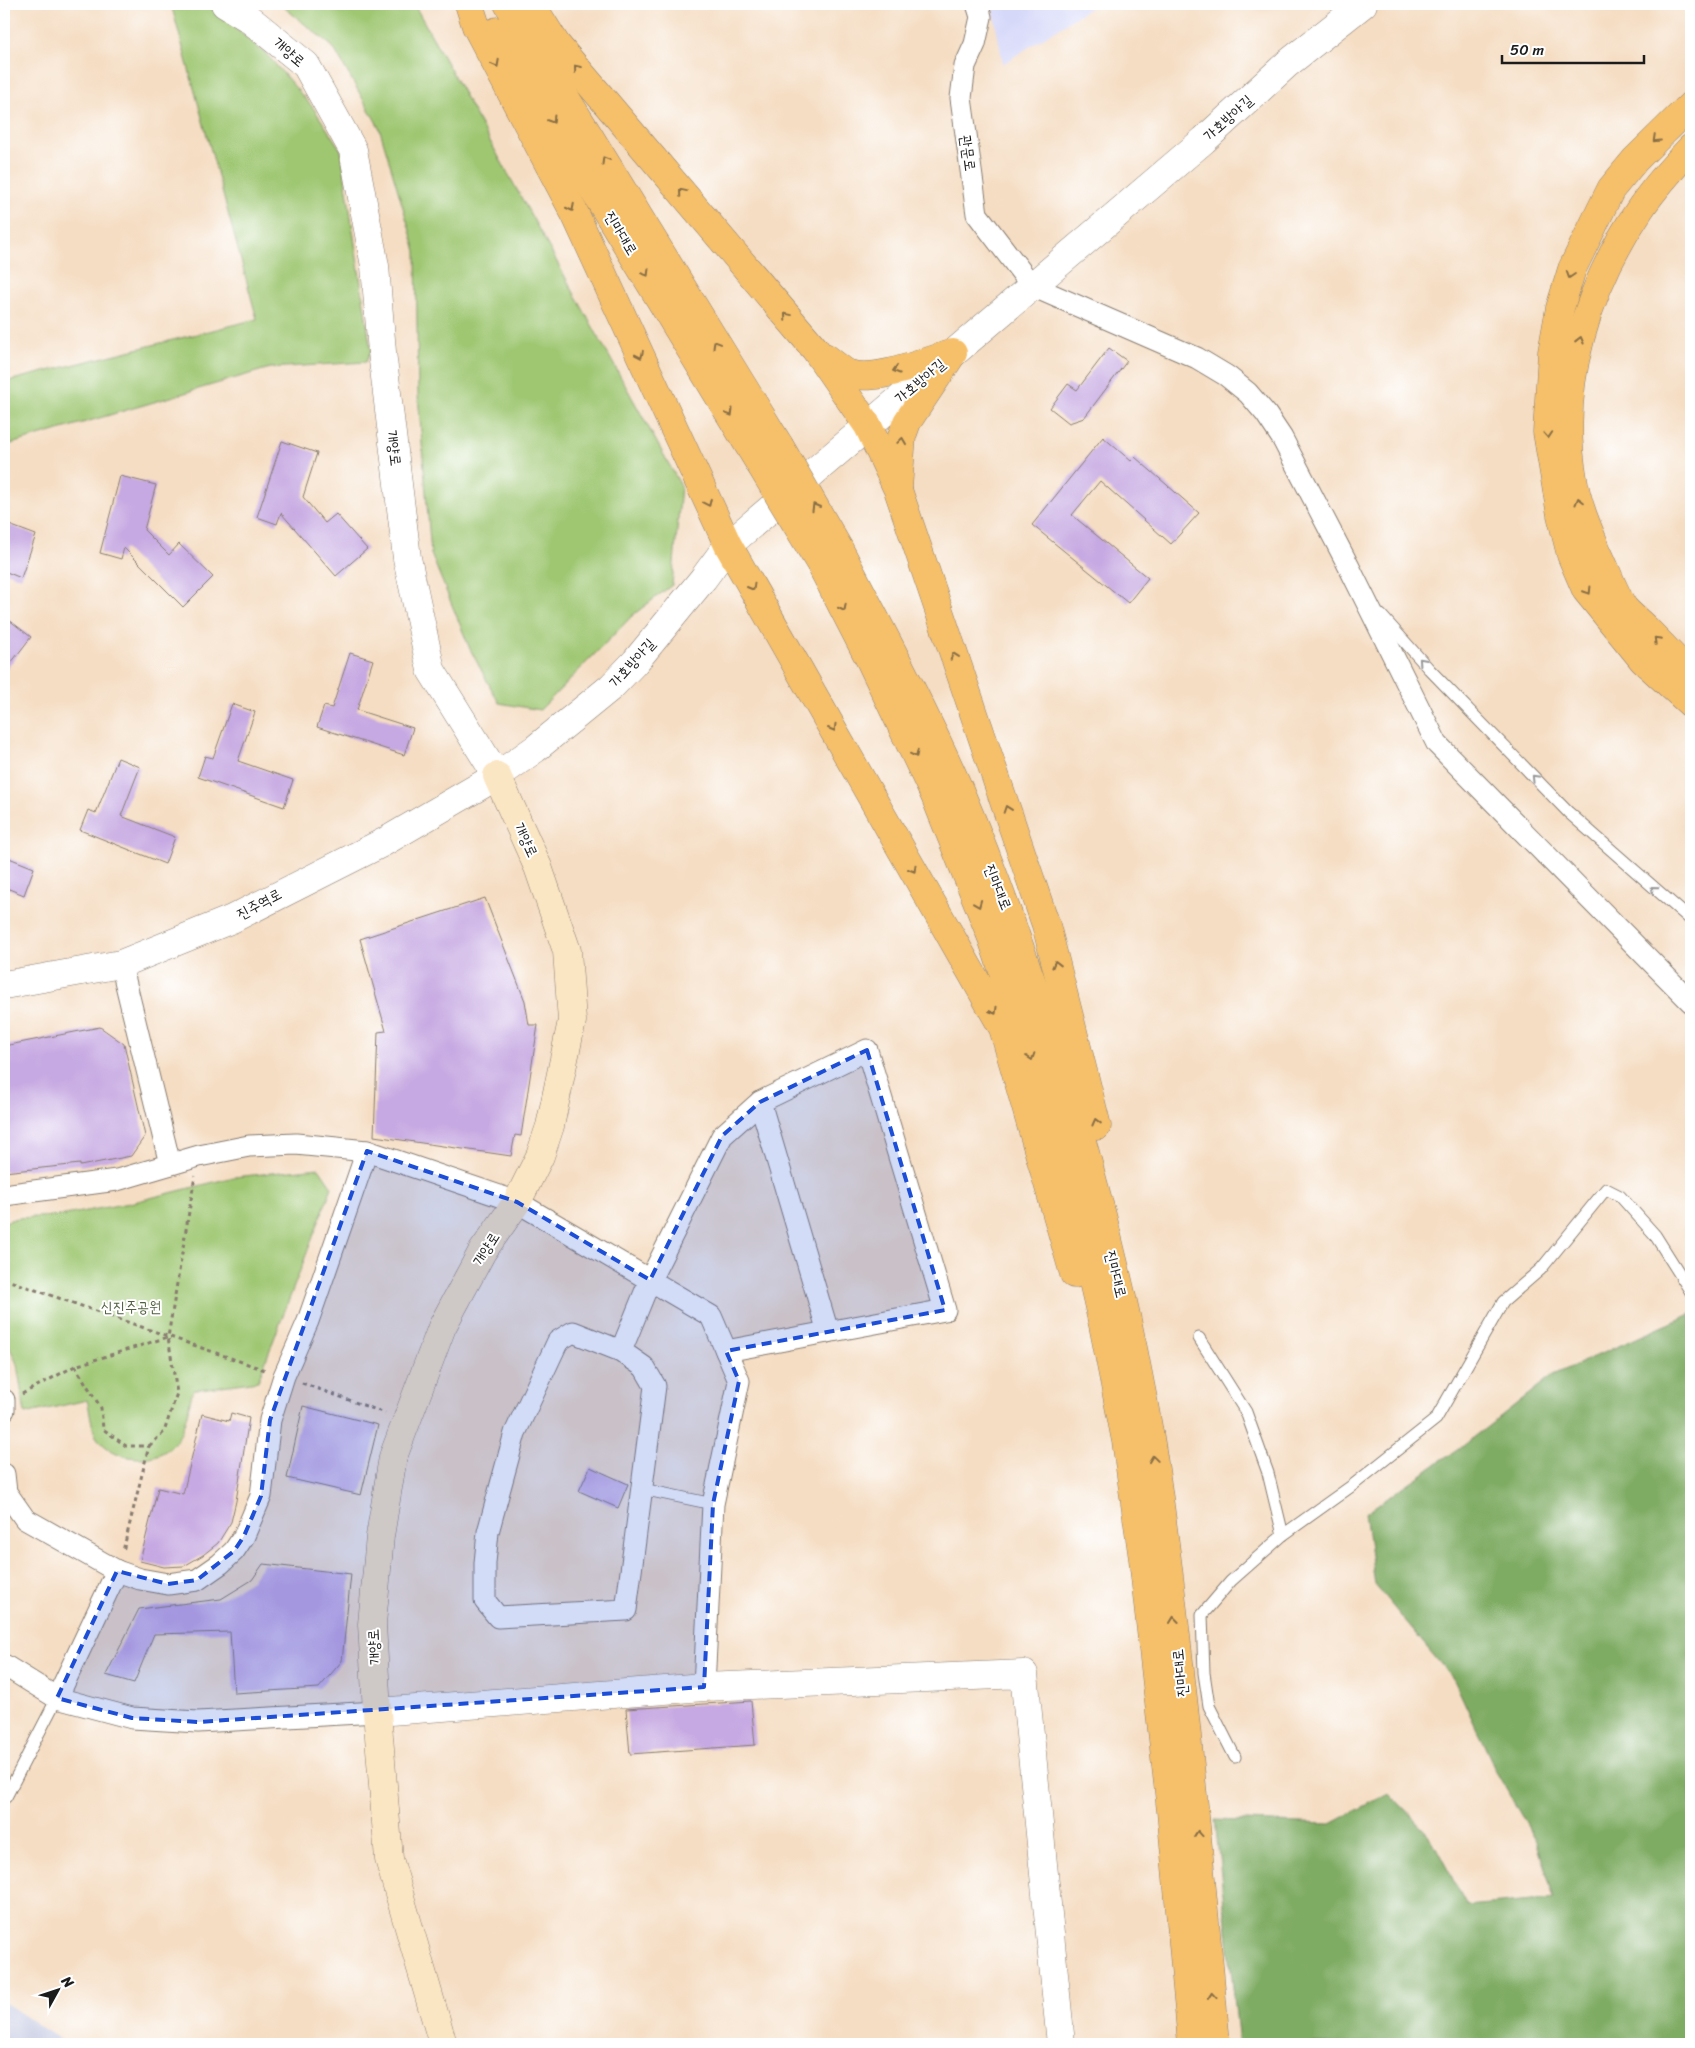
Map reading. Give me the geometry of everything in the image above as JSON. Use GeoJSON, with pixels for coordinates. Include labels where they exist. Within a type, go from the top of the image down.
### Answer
{"type":"FeatureCollection","features":[{"type":"Feature","properties":{"kind":"highway"},"geometry":{"type":"LineString","coordinates":[[469,4],[476,26],[575,214],[728,545],[1003,1028],[1079,1294],[1103,1325]]}},
{"type":"Feature","properties":{"kind":"highway","name":"진마대로"},"geometry":{"type":"LineString","coordinates":[[480,4],[760,464],[830,557],[891,649],[957,786],[1015,930],[1075,1114],[1127,1320],[1150,1438],[1167,1556],[1195,1809],[1216,2044]]}},
{"type":"Feature","properties":{"kind":"highway","name":"진마대로"},"geometry":{"type":"LineString","coordinates":[[508,4],[778,445],[830,557],[870,660],[935,796],[992,938],[1052,1121],[1080,1226],[1103,1325],[1126,1441],[1143,1559],[1171,1811],[1192,2044]]}},
{"type":"Feature","properties":{"kind":"highway"},"geometry":{"type":"LineString","coordinates":[[531,4],[556,44],[815,349],[868,426],[898,490],[1046,925],[1106,1165],[1103,1222]]}},
{"type":"Feature","properties":{"kind":"highway"},"geometry":{"type":"LineString","coordinates":[[1691,105],[1635,160],[1611,189],[1572,269],[1560,308],[1552,352],[1546,432],[1569,547],[1586,590],[1643,660],[1691,704]]}},
{"type":"Feature","properties":{"kind":"highway"},"geometry":{"type":"LineString","coordinates":[[1691,148],[1640,208],[1616,247],[1600,281],[1586,316],[1576,356],[1570,396],[1569,434],[1572,478],[1585,523],[1624,607],[1691,675]]}},
{"type":"Feature","properties":{"kind":"highway"},"geometry":{"type":"LineString","coordinates":[[815,349],[847,372],[860,376],[877,376],[953,353]]}},
{"type":"Feature","properties":{"kind":"highway"},"geometry":{"type":"LineString","coordinates":[[898,490],[902,436],[907,422],[953,353]]}},
{"type":"Feature","properties":{"kind":"main road","name":"개양로"},"geometry":{"type":"LineString","coordinates":[[443,2044],[389,1859],[372,1624],[380,1536],[394,1457],[442,1328],[482,1252],[516,1202],[540,1156],[550,1126],[572,1022],[567,951],[538,867],[496,776]]}},
{"type":"Feature","properties":{"kind":"street","name":"개양로"},"geometry":{"type":"LineString","coordinates":[[225,4],[248,18],[306,65],[353,150],[375,266],[382,352],[407,558],[431,670],[496,776]]}},
{"type":"Feature","properties":{"kind":"street","name":"관문로"},"geometry":{"type":"LineString","coordinates":[[977,4],[981,17],[975,44],[965,66],[961,98],[977,214],[1032,286]]}},
{"type":"Feature","properties":{"kind":"street","name":"가호방아길"},"geometry":{"type":"LineString","coordinates":[[496,776],[535,749],[611,687],[635,662],[703,579],[728,545],[1204,140],[1287,64],[1363,4]]}},
{"type":"Feature","properties":{"kind":"street"},"geometry":{"type":"LineString","coordinates":[[1032,286],[1197,358],[1227,376],[1248,393],[1266,414],[1282,438],[1437,744],[1691,1002]]}},
{"type":"Feature","properties":{"kind":"street","name":"진주역로"},"geometry":{"type":"LineString","coordinates":[[4,985],[121,964],[232,919],[384,842],[496,776]]}},
{"type":"Feature","properties":{"kind":"street"},"geometry":{"type":"LineString","coordinates":[[121,964],[170,1164]]}},
{"type":"Feature","properties":{"kind":"street"},"geometry":{"type":"LineString","coordinates":[[621,1352],[650,1280],[722,1136],[760,1102],[866,1050],[945,1310],[726,1351]]}},
{"type":"Feature","properties":{"kind":"street"},"geometry":{"type":"LineString","coordinates":[[760,1102],[828,1332]]}},
{"type":"Feature","properties":{"kind":"street"},"geometry":{"type":"LineString","coordinates":[[4,1195],[117,1180],[199,1156],[249,1146],[296,1144],[367,1151],[516,1202],[711,1316],[738,1381],[713,1504],[704,1687]]}},
{"type":"Feature","properties":{"kind":"street"},"geometry":{"type":"LineString","coordinates":[[4,1474],[6,1492],[25,1519],[117,1571],[168,1584],[197,1580],[220,1564],[234,1551],[244,1536],[261,1496],[270,1420],[284,1376],[308,1322],[367,1151]]}},
{"type":"Feature","properties":{"kind":"street"},"geometry":{"type":"LineString","coordinates":[[573,1332],[621,1352],[644,1367],[655,1386],[626,1610],[498,1618],[485,1601],[485,1564],[488,1532],[515,1433],[558,1341],[573,1332]]}},
{"type":"Feature","properties":{"kind":"street"},"geometry":{"type":"LineString","coordinates":[[57,1698],[117,1571]]}},
{"type":"Feature","properties":{"kind":"street"},"geometry":{"type":"LineString","coordinates":[[4,1665],[57,1698],[132,1718],[198,1722],[377,1712],[704,1687],[1024,1674],[1062,2044]]}},
{"type":"Feature","properties":{"kind":"lane"},"geometry":{"type":"LineString","coordinates":[[1360,590],[1429,669],[1568,812],[1691,920]]}},
{"type":"Feature","properties":{"kind":"lane"},"geometry":{"type":"LineString","coordinates":[[1235,1757],[1209,1706],[1204,1673],[1202,1616],[1231,1581],[1283,1535],[1354,1484],[1436,1419],[1503,1302],[1540,1269],[1606,1189],[1620,1196],[1655,1235],[1691,1292]]}},
{"type":"Feature","properties":{"kind":"lane"},"geometry":{"type":"LineString","coordinates":[[1199,1338],[1246,1412],[1268,1473],[1283,1535]]}},
{"type":"Feature","properties":{"kind":"lane"},"geometry":{"type":"LineString","coordinates":[[642,1489],[713,1504]]}},
{"type":"Feature","properties":{"kind":"lane"},"geometry":{"type":"LineString","coordinates":[[6,1796],[57,1698]]}},
{"type":"Feature","properties":{"kind":"path"},"geometry":{"type":"LineString","coordinates":[[117,1571],[149,1446],[164,1432],[177,1393],[168,1337],[199,1156]]}},
{"type":"Feature","properties":{"kind":"path"},"geometry":{"type":"LineString","coordinates":[[4,1279],[284,1376],[407,1421]]}},
{"type":"Feature","properties":{"kind":"path"},"geometry":{"type":"LineString","coordinates":[[4,1404],[75,1366],[168,1337]]}},
{"type":"Feature","properties":{"kind":"path"},"geometry":{"type":"LineString","coordinates":[[75,1366],[101,1408],[103,1429],[126,1446],[149,1446]]}},
{"type":"Feature","properties":{"kind":"highlighted area"},"geometry":{"type":"Polygon","coordinates":[[[867,1050],[945,1310],[726,1351],[739,1381],[713,1504],[704,1687],[198,1722],[132,1718],[57,1698],[117,1571],[168,1584],[197,1580],[234,1551],[244,1536],[261,1496],[270,1420],[367,1151],[517,1202],[650,1280],[722,1136],[760,1102],[867,1050]]]}},
{"type":"Feature","properties":{"kind":"shaded area"},"geometry":{"type":"Polygon","coordinates":[[[992,4],[1096,4],[1003,64],[992,4]]]}},
{"type":"Feature","properties":{"kind":"shaded area"},"geometry":{"type":"Polygon","coordinates":[[[4,2002],[67,2044],[4,2044],[4,2002]]]}},
{"type":"Feature","properties":{"kind":"green space"},"geometry":{"type":"Polygon","coordinates":[[[171,4],[203,4],[215,10],[269,57],[314,109],[341,150],[371,351],[366,362],[270,368],[4,446],[4,382],[257,319],[171,4]]]}},
{"type":"Feature","properties":{"kind":"green space"},"geometry":{"type":"Polygon","coordinates":[[[280,4],[414,4],[681,486],[672,585],[633,615],[540,710],[499,703],[470,649],[431,554],[418,395],[416,251],[379,127],[333,47],[280,4]]]}},
{"type":"Feature","properties":{"kind":"green space","name":"신진주공원"},"geometry":{"type":"Polygon","coordinates":[[[319,1168],[332,1187],[258,1381],[193,1390],[177,1440],[164,1452],[144,1458],[134,1458],[113,1451],[97,1438],[92,1426],[87,1400],[25,1414],[17,1364],[4,1334],[4,1222],[17,1218],[60,1216],[134,1202],[234,1177],[319,1168]]]}},
{"type":"Feature","properties":{"kind":"green space"},"geometry":{"type":"Polygon","coordinates":[[[1691,1314],[1691,2044],[1239,2044],[1215,1820],[1331,1824],[1389,1793],[1429,1834],[1467,1906],[1554,1898],[1537,1843],[1498,1775],[1454,1680],[1375,1585],[1365,1513],[1463,1446],[1553,1375],[1691,1314]]]}},
{"type":"Feature","properties":{"kind":"building"},"geometry":{"type":"Polygon","coordinates":[[[1109,348],[1127,361],[1084,418],[1069,423],[1050,408],[1068,384],[1077,390],[1109,348]]]}},
{"type":"Feature","properties":{"kind":"building"},"geometry":{"type":"Polygon","coordinates":[[[1103,437],[1131,461],[1135,457],[1199,513],[1171,544],[1100,481],[1072,515],[1148,578],[1128,603],[1032,525],[1103,437]]]}},
{"type":"Feature","properties":{"kind":"building"},"geometry":{"type":"Polygon","coordinates":[[[282,441],[317,453],[303,497],[325,523],[336,514],[367,549],[336,576],[281,513],[277,524],[257,517],[282,441]]]}},
{"type":"Feature","properties":{"kind":"building"},"geometry":{"type":"Polygon","coordinates":[[[120,476],[156,485],[144,530],[169,555],[179,544],[213,577],[183,607],[124,548],[121,559],[100,553],[120,476]]]}},
{"type":"Feature","properties":{"kind":"building"},"geometry":{"type":"Polygon","coordinates":[[[4,523],[36,535],[21,578],[4,571],[4,523]]]}},
{"type":"Feature","properties":{"kind":"building"},"geometry":{"type":"Polygon","coordinates":[[[4,616],[31,637],[4,672],[4,616]]]}},
{"type":"Feature","properties":{"kind":"building"},"geometry":{"type":"Polygon","coordinates":[[[350,653],[373,660],[357,710],[413,728],[404,755],[317,727],[324,706],[332,708],[350,653]]]}},
{"type":"Feature","properties":{"kind":"building"},"geometry":{"type":"Polygon","coordinates":[[[232,704],[255,712],[238,761],[293,780],[284,807],[198,777],[205,756],[213,758],[232,704]]]}},
{"type":"Feature","properties":{"kind":"building"},"geometry":{"type":"Polygon","coordinates":[[[118,758],[140,767],[121,816],[175,837],[165,864],[80,830],[88,810],[96,813],[118,758]]]}},
{"type":"Feature","properties":{"kind":"building"},"geometry":{"type":"Polygon","coordinates":[[[4,856],[34,868],[24,895],[4,887],[4,856]]]}},
{"type":"Feature","properties":{"kind":"building"},"geometry":{"type":"Polygon","coordinates":[[[485,898],[525,1001],[529,1025],[538,1025],[521,1136],[515,1135],[511,1156],[374,1136],[378,1032],[386,1031],[360,939],[485,898]]]}},
{"type":"Feature","properties":{"kind":"building"},"geometry":{"type":"Polygon","coordinates":[[[100,1027],[124,1044],[145,1136],[131,1156],[80,1166],[80,1164],[4,1172],[4,1046],[100,1027]]]}},
{"type":"Feature","properties":{"kind":"building"},"geometry":{"type":"Polygon","coordinates":[[[303,1406],[378,1425],[361,1495],[287,1478],[303,1406]]]}},
{"type":"Feature","properties":{"kind":"building"},"geometry":{"type":"Polygon","coordinates":[[[231,1413],[249,1418],[231,1522],[218,1543],[203,1555],[184,1566],[164,1567],[140,1561],[158,1488],[183,1494],[202,1414],[229,1421],[231,1413]]]}},
{"type":"Feature","properties":{"kind":"building"},"geometry":{"type":"Polygon","coordinates":[[[590,1467],[628,1484],[618,1508],[579,1491],[590,1467]]]}},
{"type":"Feature","properties":{"kind":"building"},"geometry":{"type":"Polygon","coordinates":[[[263,1564],[351,1574],[342,1661],[319,1688],[234,1693],[230,1632],[154,1634],[134,1683],[106,1675],[139,1609],[221,1599],[252,1580],[263,1564]]]}},
{"type":"Feature","properties":{"kind":"building"},"geometry":{"type":"Polygon","coordinates":[[[751,1701],[755,1745],[630,1754],[626,1709],[751,1701]]]}}]}
